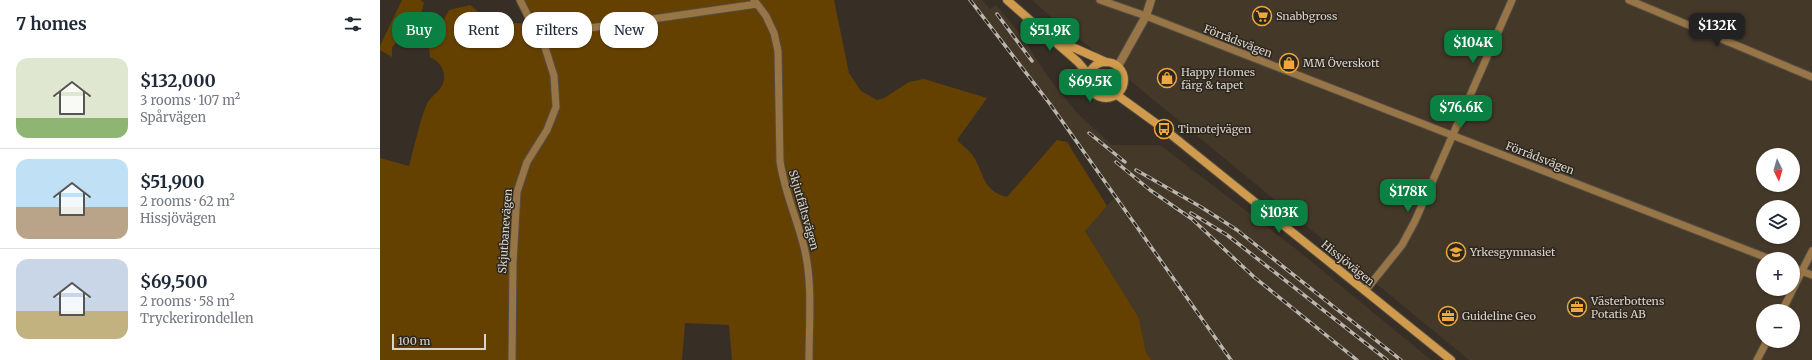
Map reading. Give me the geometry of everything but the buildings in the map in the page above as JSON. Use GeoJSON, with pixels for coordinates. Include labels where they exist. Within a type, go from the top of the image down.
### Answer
{"type":"FeatureCollection","features":[{"type":"Feature","properties":{"kind":"main road"},"geometry":{"type":"LineString","coordinates":[[1007,0],[1078,62],[1089,75]]}},
{"type":"Feature","properties":{"kind":"main road"},"geometry":{"type":"LineString","coordinates":[[1024,14],[1070,46],[1118,66],[1123,75],[1123,87],[1117,95],[1106,98],[1097,95],[1089,86],[1089,75],[1097,65],[1106,62]]}},
{"type":"Feature","properties":{"kind":"main road","name":"Hissjövägen"},"geometry":{"type":"LineString","coordinates":[[1117,95],[1164,129],[1451,360]]}},
{"type":"Feature","properties":{"kind":"street","name":"Skjutbanevägen"},"geometry":{"type":"LineString","coordinates":[[520,0],[526,12]]}},
{"type":"Feature","properties":{"kind":"street","name":"Förrådsvägen"},"geometry":{"type":"LineString","coordinates":[[1100,0],[1146,16],[1756,254]]}},
{"type":"Feature","properties":{"kind":"street"},"geometry":{"type":"LineString","coordinates":[[1118,66],[1146,16],[1152,0]]}},
{"type":"Feature","properties":{"kind":"street"},"geometry":{"type":"LineString","coordinates":[[1365,291],[1402,245],[1415,221],[1512,0]]}},
{"type":"Feature","properties":{"kind":"street"},"geometry":{"type":"LineString","coordinates":[[1629,0],[1812,77]]}},
{"type":"Feature","properties":{"kind":"street"},"geometry":{"type":"LineString","coordinates":[[592,27],[755,2]]}},
{"type":"Feature","properties":{"kind":"street","name":"Skjutfältsvägen"},"geometry":{"type":"LineString","coordinates":[[755,2],[766,16],[774,33],[778,51],[780,162],[784,183],[804,246],[807,262],[809,293],[809,360]]}},
{"type":"Feature","properties":{"kind":"street","name":"Skjutbanevägen"},"geometry":{"type":"LineString","coordinates":[[512,360],[513,263],[517,192],[527,162],[547,130],[556,107],[554,76],[545,48]]}},
{"type":"Feature","properties":{"kind":"street"},"geometry":{"type":"LineString","coordinates":[[1786,304],[1803,272],[1812,251]]}},
{"type":"Feature","properties":{"kind":"street"},"geometry":{"type":"LineString","coordinates":[[1800,271],[1812,275]]}},
{"type":"Feature","properties":{"kind":"street"},"geometry":{"type":"LineString","coordinates":[[1757,360],[1763,348]]}},
{"type":"Feature","properties":{"kind":"shaded area"},"geometry":{"type":"Polygon","coordinates":[[[402,0],[421,0],[424,3],[421,12],[396,12],[402,0]]]}},
{"type":"Feature","properties":{"kind":"shaded area"},"geometry":{"type":"Polygon","coordinates":[[[521,0],[834,0],[849,73],[861,91],[877,100],[884,98],[909,82],[924,79],[987,98],[957,140],[973,156],[985,181],[993,191],[1007,197],[1057,140],[1067,142],[1107,206],[1085,231],[1139,318],[1146,353],[1152,360],[732,360],[729,325],[685,323],[682,360],[380,360],[380,158],[409,166],[424,110],[429,101],[442,87],[444,72],[439,63],[430,57],[429,48],[446,48],[446,15],[449,10],[470,5],[479,12],[454,12],[454,48],[514,48],[514,23],[516,23],[522,23],[522,48],[592,48],[592,12],[526,12],[521,0]]]}},
{"type":"Feature","properties":{"kind":"shaded area"},"geometry":{"type":"Polygon","coordinates":[[[970,0],[982,0],[990,9],[996,5],[1021,35],[1048,77],[1077,113],[1112,145],[1160,145],[1301,253],[1431,360],[1152,360],[1146,353],[1139,318],[1085,231],[1115,197],[1021,65],[970,0]]]}},
{"type":"Feature","properties":{"kind":"shaded area"},"geometry":{"type":"Polygon","coordinates":[[[1032,0],[1812,0],[1812,360],[1469,360],[1081,40],[1071,35],[1032,0]]]}},
{"type":"Feature","properties":{"kind":"shaded area"},"geometry":{"type":"Polygon","coordinates":[[[392,21],[392,57],[380,50],[380,46],[392,21]]]}},
{"type":"Feature","properties":{"kind":"shaded area"},"geometry":{"type":"Polygon","coordinates":[[[1106,70],[1114,73],[1117,81],[1114,89],[1106,92],[1098,89],[1095,81],[1098,73],[1106,70]]]}},
{"type":"Feature","properties":{"kind":"railway"},"geometry":{"type":"LineString","coordinates":[[970,0],[1050,104],[1231,360]]}},
{"type":"Feature","properties":{"kind":"railway"},"geometry":{"type":"LineString","coordinates":[[997,14],[1032,61]]}},
{"type":"Feature","properties":{"kind":"railway"},"geometry":{"type":"LineString","coordinates":[[1089,133],[1125,162]]}},
{"type":"Feature","properties":{"kind":"railway"},"geometry":{"type":"LineString","coordinates":[[1116,162],[1150,190],[1192,219],[1254,277],[1357,360]]}},
{"type":"Feature","properties":{"kind":"railway"},"geometry":{"type":"LineString","coordinates":[[1136,170],[1201,207],[1237,230],[1401,360]]}},
{"type":"Feature","properties":{"kind":"railway"},"geometry":{"type":"LineString","coordinates":[[1191,213],[1227,235],[1387,360]]}},
{"type":"Feature","properties":{"kind":"place","name":"Snabbgross"},"geometry":{"type":"Point","coordinates":[1262,16]}},
{"type":"Feature","properties":{"kind":"place","name":"MM Överskott"},"geometry":{"type":"Point","coordinates":[1289,63]}},
{"type":"Feature","properties":{"kind":"place","name":"Happy Homes färg & tapet"},"geometry":{"type":"Point","coordinates":[1167,78]}},
{"type":"Feature","properties":{"kind":"place","name":"Timotejvägen"},"geometry":{"type":"Point","coordinates":[1164,129]}},
{"type":"Feature","properties":{"kind":"place","name":"Yrkesgymnasiet"},"geometry":{"type":"Point","coordinates":[1456,252]}},
{"type":"Feature","properties":{"kind":"place","name":"Västerbottens Potatis AB"},"geometry":{"type":"Point","coordinates":[1577,307]}},
{"type":"Feature","properties":{"kind":"place","name":"Guideline Geo"},"geometry":{"type":"Point","coordinates":[1448,316]}}]}
